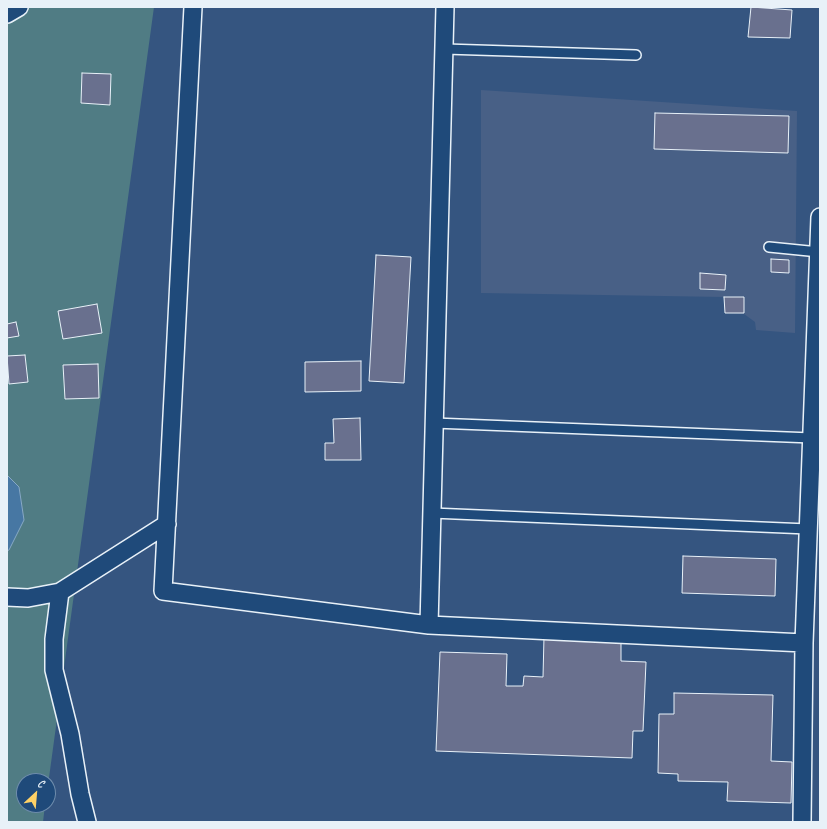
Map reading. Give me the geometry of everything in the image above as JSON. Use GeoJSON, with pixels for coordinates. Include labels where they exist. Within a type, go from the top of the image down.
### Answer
{"type":"FeatureCollection","features":[{"type":"Feature","properties":{"kind":"street"},"geometry":{"type":"LineString","coordinates":[[7,14],[19,7]]}},
{"type":"Feature","properties":{"kind":"street"},"geometry":{"type":"LineString","coordinates":[[193,7],[163,591],[429,625],[804,643]]}},
{"type":"Feature","properties":{"kind":"street"},"geometry":{"type":"LineString","coordinates":[[429,625],[445,7]]}},
{"type":"Feature","properties":{"kind":"street"},"geometry":{"type":"LineString","coordinates":[[802,822],[804,643],[820,217]]}},
{"type":"Feature","properties":{"kind":"street"},"geometry":{"type":"LineString","coordinates":[[7,597],[28,598],[60,592],[167,524]]}},
{"type":"Feature","properties":{"kind":"street"},"geometry":{"type":"LineString","coordinates":[[60,592],[54,639],[54,670],[69,727],[80,794],[87,822]]}},
{"type":"Feature","properties":{"kind":"lane"},"geometry":{"type":"LineString","coordinates":[[445,49],[636,55]]}},
{"type":"Feature","properties":{"kind":"lane"},"geometry":{"type":"LineString","coordinates":[[769,247],[819,252]]}},
{"type":"Feature","properties":{"kind":"lane"},"geometry":{"type":"LineString","coordinates":[[434,423],[812,438]]}},
{"type":"Feature","properties":{"kind":"lane"},"geometry":{"type":"LineString","coordinates":[[432,513],[808,530]]}},
{"type":"Feature","properties":{"kind":"shaded area"},"geometry":{"type":"Polygon","coordinates":[[[481,90],[797,111],[795,333],[756,330],[755,322],[744,314],[725,313],[724,297],[481,293],[481,90]]]}},
{"type":"Feature","properties":{"kind":"shaded area"},"geometry":{"type":"Polygon","coordinates":[[[7,475],[19,487],[24,520],[9,550],[7,551],[7,475]]]}},
{"type":"Feature","properties":{"kind":"green space"},"geometry":{"type":"Polygon","coordinates":[[[7,7],[154,7],[50,773],[16,773],[16,813],[44,813],[43,822],[7,822],[7,7]]]}},
{"type":"Feature","properties":{"kind":"building"},"geometry":{"type":"Polygon","coordinates":[[[751,7],[792,10],[790,38],[748,37],[751,7]]]}},
{"type":"Feature","properties":{"kind":"building"},"geometry":{"type":"Polygon","coordinates":[[[82,73],[111,74],[110,105],[81,103],[82,73]]]}},
{"type":"Feature","properties":{"kind":"building"},"geometry":{"type":"Polygon","coordinates":[[[655,113],[789,116],[788,153],[654,149],[655,113]]]}},
{"type":"Feature","properties":{"kind":"building"},"geometry":{"type":"Polygon","coordinates":[[[376,255],[411,257],[404,383],[369,381],[376,255]]]}},
{"type":"Feature","properties":{"kind":"building"},"geometry":{"type":"Polygon","coordinates":[[[771,259],[789,260],[789,273],[771,272],[771,259]]]}},
{"type":"Feature","properties":{"kind":"building"},"geometry":{"type":"Polygon","coordinates":[[[700,273],[726,275],[725,290],[700,289],[700,273]]]}},
{"type":"Feature","properties":{"kind":"building"},"geometry":{"type":"Polygon","coordinates":[[[724,297],[744,297],[744,313],[725,313],[724,297]]]}},
{"type":"Feature","properties":{"kind":"building"},"geometry":{"type":"Polygon","coordinates":[[[97,304],[102,333],[63,339],[58,311],[97,304]]]}},
{"type":"Feature","properties":{"kind":"building"},"geometry":{"type":"Polygon","coordinates":[[[16,322],[19,336],[7,338],[7,324],[16,322]]]}},
{"type":"Feature","properties":{"kind":"building"},"geometry":{"type":"Polygon","coordinates":[[[25,355],[28,382],[9,384],[7,356],[25,355]]]}},
{"type":"Feature","properties":{"kind":"building"},"geometry":{"type":"Polygon","coordinates":[[[361,361],[361,391],[305,392],[305,362],[361,361]]]}},
{"type":"Feature","properties":{"kind":"building"},"geometry":{"type":"Polygon","coordinates":[[[98,364],[99,398],[65,399],[63,365],[98,364]]]}},
{"type":"Feature","properties":{"kind":"building"},"geometry":{"type":"Polygon","coordinates":[[[360,418],[361,460],[325,460],[325,443],[334,443],[333,419],[360,418]]]}},
{"type":"Feature","properties":{"kind":"building"},"geometry":{"type":"Polygon","coordinates":[[[683,556],[776,559],[775,596],[682,593],[683,556]]]}},
{"type":"Feature","properties":{"kind":"building"},"geometry":{"type":"Polygon","coordinates":[[[544,637],[621,640],[621,661],[646,662],[643,731],[633,731],[632,758],[436,751],[440,652],[507,654],[506,686],[523,686],[524,676],[543,677],[544,637]]]}},
{"type":"Feature","properties":{"kind":"building"},"geometry":{"type":"Polygon","coordinates":[[[674,693],[773,695],[771,761],[792,762],[791,803],[727,801],[728,782],[678,781],[678,774],[658,773],[659,714],[674,714],[674,693]]]}}]}
